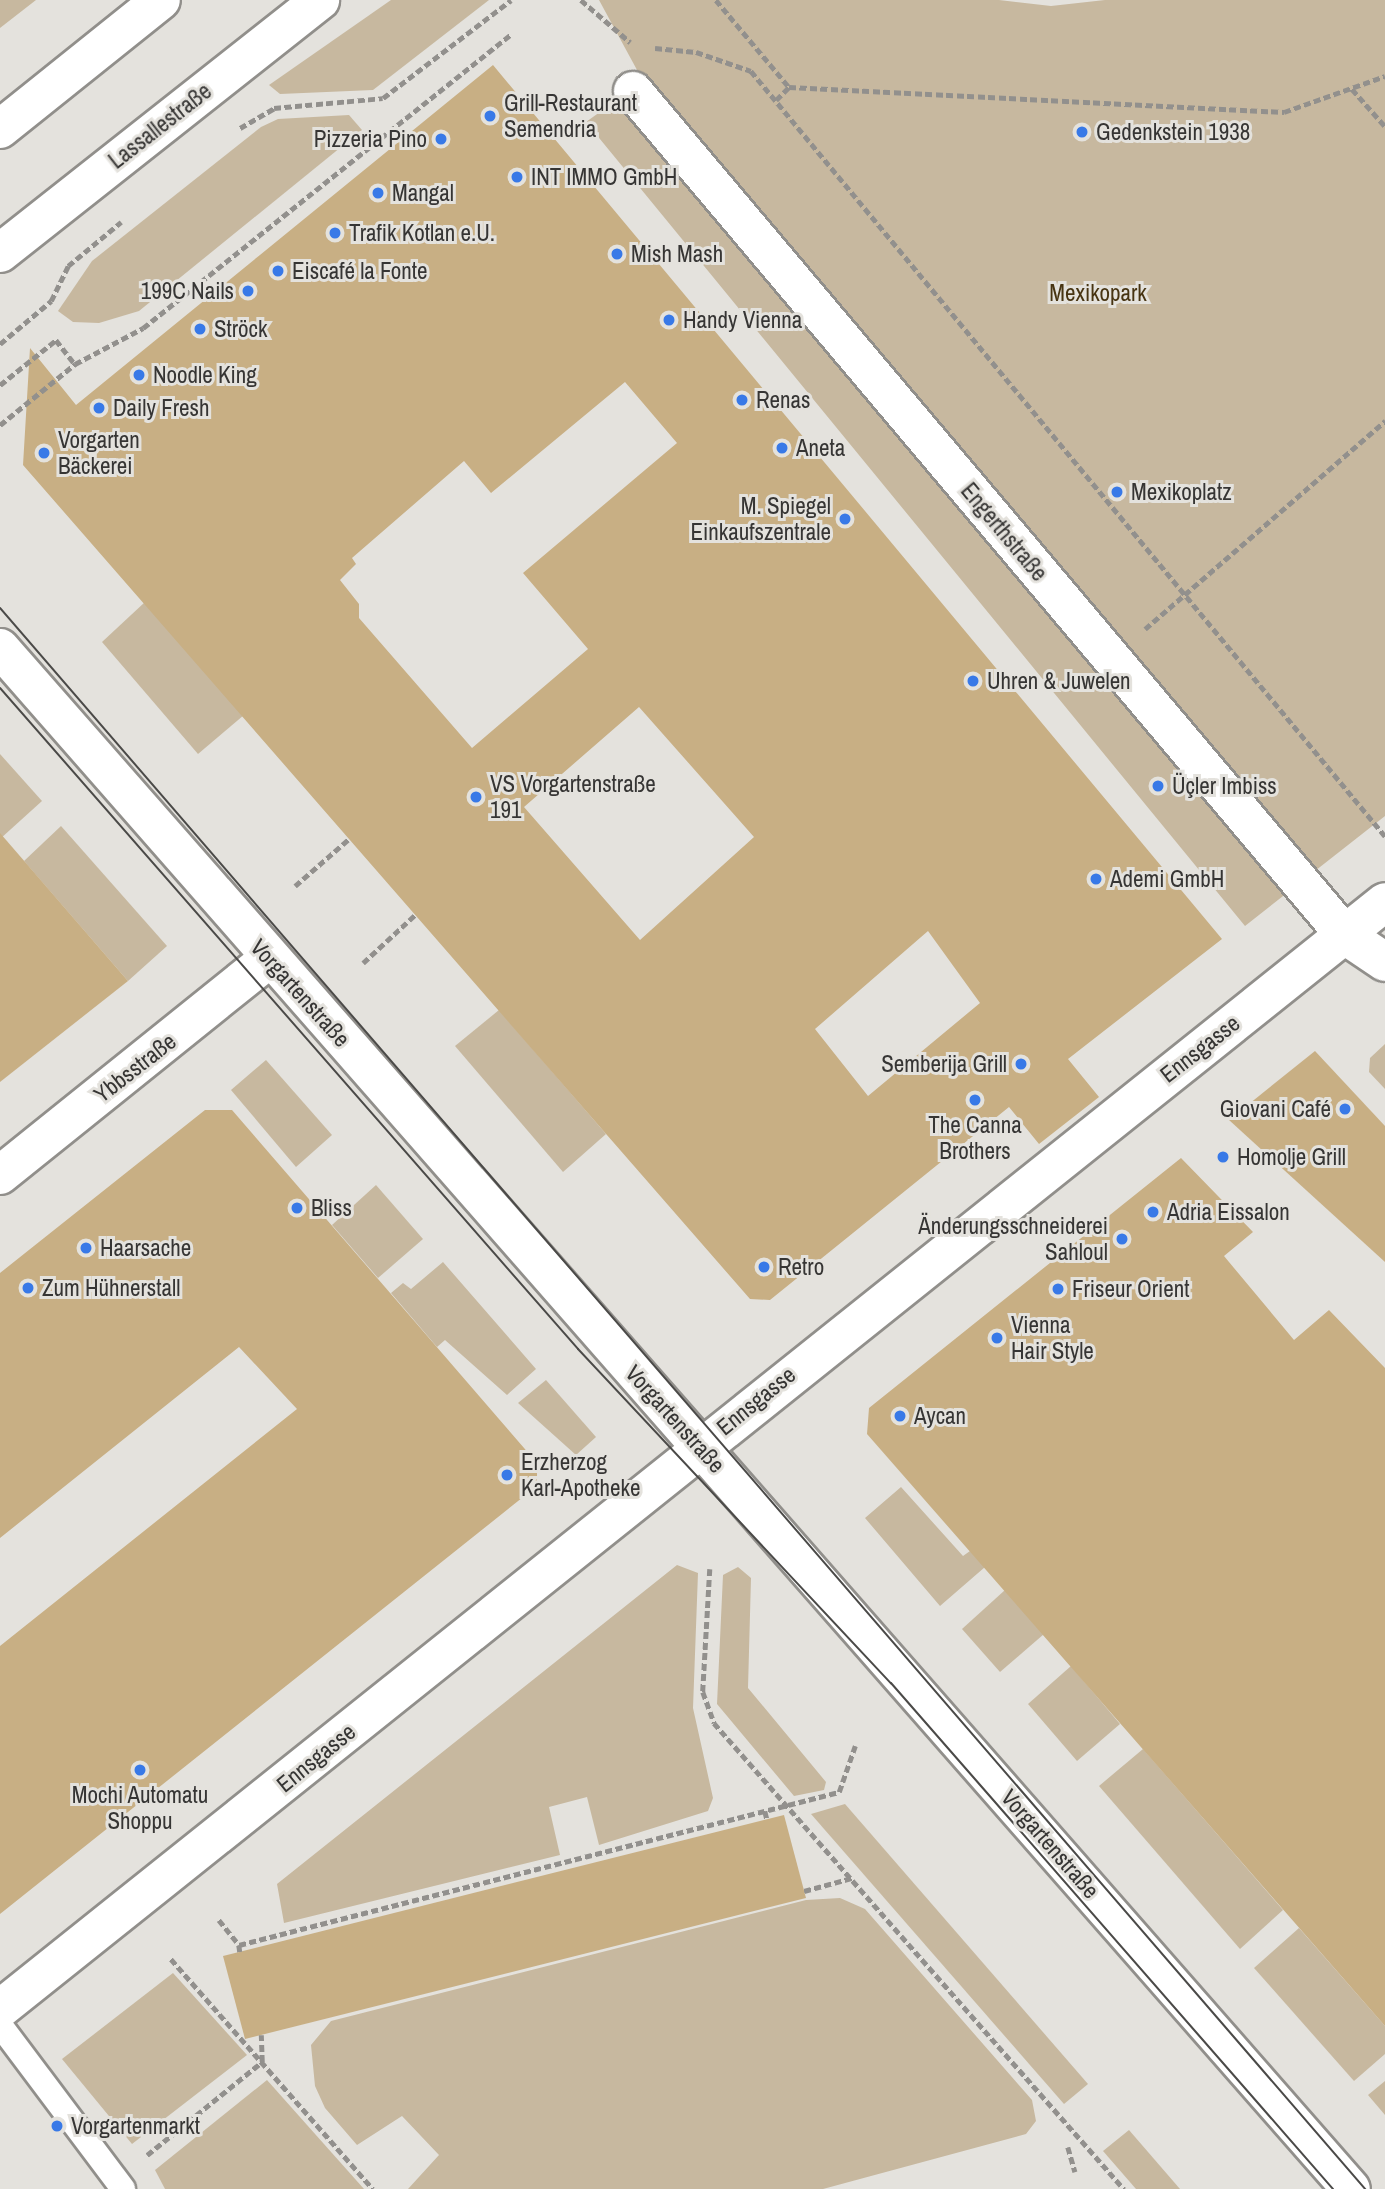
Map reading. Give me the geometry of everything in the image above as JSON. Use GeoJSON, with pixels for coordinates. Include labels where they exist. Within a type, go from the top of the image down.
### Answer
{"type":"FeatureCollection","features":[{"type":"Feature","properties":{"kind":"street"},"geometry":{"type":"LineString","coordinates":[[0,129],[161,0]]}},
{"type":"Feature","properties":{"kind":"street","name":"Lassallestraße"},"geometry":{"type":"LineString","coordinates":[[0,253],[320,0]]}},
{"type":"Feature","properties":{"kind":"street","name":"Engerthstraße"},"geometry":{"type":"LineString","coordinates":[[633,91],[1345,935],[1385,962]]}},
{"type":"Feature","properties":{"kind":"street","name":"Vorgartenstraße"},"geometry":{"type":"LineString","coordinates":[[0,648],[1351,2189]]}},
{"type":"Feature","properties":{"kind":"street","name":"Ennsgasse"},"geometry":{"type":"LineString","coordinates":[[0,2009],[1385,902]]}},
{"type":"Feature","properties":{"kind":"street","name":"Ybbsstraße"},"geometry":{"type":"LineString","coordinates":[[0,1175],[270,959]]}},
{"type":"Feature","properties":{"kind":"lane"},"geometry":{"type":"LineString","coordinates":[[0,2025],[119,2185]]}},
{"type":"Feature","properties":{"kind":"path"},"geometry":{"type":"LineString","coordinates":[[228,137],[274,108],[383,98],[511,0]]}},
{"type":"Feature","properties":{"kind":"path"},"geometry":{"type":"LineString","coordinates":[[581,0],[620,40],[639,45]]}},
{"type":"Feature","properties":{"kind":"path"},"geometry":{"type":"LineString","coordinates":[[716,0],[789,87],[1284,112],[1385,76]]}},
{"type":"Feature","properties":{"kind":"path"},"geometry":{"type":"LineString","coordinates":[[0,425],[75,364],[143,328],[511,34]]}},
{"type":"Feature","properties":{"kind":"path"},"geometry":{"type":"LineString","coordinates":[[648,47],[733,62],[751,71],[1185,598],[1385,836]]}},
{"type":"Feature","properties":{"kind":"path"},"geometry":{"type":"LineString","coordinates":[[776,100],[789,87]]}},
{"type":"Feature","properties":{"kind":"path"},"geometry":{"type":"LineString","coordinates":[[1352,89],[1385,126]]}},
{"type":"Feature","properties":{"kind":"path"},"geometry":{"type":"LineString","coordinates":[[0,344],[51,301],[68,266],[131,214]]}},
{"type":"Feature","properties":{"kind":"path"},"geometry":{"type":"LineString","coordinates":[[0,385],[56,340],[75,364]]}},
{"type":"Feature","properties":{"kind":"path"},"geometry":{"type":"LineString","coordinates":[[1110,657],[1185,598],[1385,421]]}},
{"type":"Feature","properties":{"kind":"path"},"geometry":{"type":"LineString","coordinates":[[295,886],[350,838]]}},
{"type":"Feature","properties":{"kind":"path"},"geometry":{"type":"LineString","coordinates":[[363,963],[416,914]]}},
{"type":"Feature","properties":{"kind":"path"},"geometry":{"type":"LineString","coordinates":[[710,1569],[707,1711],[1124,2189]]}},
{"type":"Feature","properties":{"kind":"path"},"geometry":{"type":"LineString","coordinates":[[239,1945],[839,1792],[855,1746]]}},
{"type":"Feature","properties":{"kind":"path"},"geometry":{"type":"LineString","coordinates":[[765,1811],[767,1819]]}},
{"type":"Feature","properties":{"kind":"path"},"geometry":{"type":"LineString","coordinates":[[804,1891],[852,1878]]}},
{"type":"Feature","properties":{"kind":"path"},"geometry":{"type":"LineString","coordinates":[[219,1920],[239,1945],[240,1952]]}},
{"type":"Feature","properties":{"kind":"path"},"geometry":{"type":"LineString","coordinates":[[171,1959],[240,2032],[262,2062],[373,2189]]}},
{"type":"Feature","properties":{"kind":"path"},"geometry":{"type":"LineString","coordinates":[[261,2035],[262,2062]]}},
{"type":"Feature","properties":{"kind":"path"},"geometry":{"type":"LineString","coordinates":[[119,2185],[262,2062]]}},
{"type":"Feature","properties":{"kind":"path"},"geometry":{"type":"LineString","coordinates":[[1068,2147],[1075,2172]]}},
{"type":"Feature","properties":{"kind":"green space"},"geometry":{"type":"Polygon","coordinates":[[[0,0],[36,0],[0,28],[0,0]]]}},
{"type":"Feature","properties":{"kind":"green space"},"geometry":{"type":"Polygon","coordinates":[[[391,0],[489,0],[373,90],[280,94],[269,85],[391,0]]]}},
{"type":"Feature","properties":{"kind":"green space","name":"Mexikopark"},"geometry":{"type":"Polygon","coordinates":[[[599,0],[999,0],[1051,6],[1105,0],[1385,0],[1385,816],[1245,926],[586,122],[643,81],[599,0]]]}},
{"type":"Feature","properties":{"kind":"green space"},"geometry":{"type":"Polygon","coordinates":[[[349,115],[362,130],[139,311],[99,323],[73,322],[58,311],[92,261],[261,127],[278,119],[349,115]]]}},
{"type":"Feature","properties":{"kind":"green space"},"geometry":{"type":"Polygon","coordinates":[[[145,602],[244,715],[198,754],[102,642],[145,602]]]}},
{"type":"Feature","properties":{"kind":"green space"},"geometry":{"type":"Polygon","coordinates":[[[0,754],[42,801],[0,839],[0,754]]]}},
{"type":"Feature","properties":{"kind":"green space"},"geometry":{"type":"Polygon","coordinates":[[[61,826],[167,946],[128,981],[24,861],[61,826]]]}},
{"type":"Feature","properties":{"kind":"green space"},"geometry":{"type":"Polygon","coordinates":[[[499,1010],[606,1134],[563,1172],[455,1046],[499,1010]]]}},
{"type":"Feature","properties":{"kind":"green space"},"geometry":{"type":"Polygon","coordinates":[[[1385,1044],[1385,1089],[1369,1072],[1370,1058],[1385,1044]]]}},
{"type":"Feature","properties":{"kind":"green space"},"geometry":{"type":"Polygon","coordinates":[[[266,1060],[332,1135],[296,1167],[231,1090],[266,1060]]]}},
{"type":"Feature","properties":{"kind":"green space"},"geometry":{"type":"Polygon","coordinates":[[[376,1185],[423,1239],[378,1278],[332,1225],[376,1185]]]}},
{"type":"Feature","properties":{"kind":"green space"},"geometry":{"type":"Polygon","coordinates":[[[443,1262],[536,1369],[507,1395],[445,1340],[437,1347],[391,1293],[403,1283],[411,1289],[443,1262]]]}},
{"type":"Feature","properties":{"kind":"green space"},"geometry":{"type":"Polygon","coordinates":[[[546,1380],[596,1437],[576,1455],[518,1403],[546,1380]]]}},
{"type":"Feature","properties":{"kind":"green space"},"geometry":{"type":"Polygon","coordinates":[[[901,1487],[963,1556],[970,1551],[985,1567],[940,1606],[865,1518],[901,1487]]]}},
{"type":"Feature","properties":{"kind":"green space"},"geometry":{"type":"Polygon","coordinates":[[[677,1565],[698,1573],[693,1708],[713,1798],[708,1811],[599,1845],[587,1797],[549,1807],[560,1855],[284,1923],[277,1884],[677,1565]]]}},
{"type":"Feature","properties":{"kind":"green space"},"geometry":{"type":"Polygon","coordinates":[[[738,1567],[751,1578],[748,1688],[826,1782],[824,1790],[794,1796],[717,1704],[723,1575],[738,1567]]]}},
{"type":"Feature","properties":{"kind":"green space"},"geometry":{"type":"Polygon","coordinates":[[[1005,1590],[1044,1634],[1000,1672],[962,1629],[1005,1590]]]}},
{"type":"Feature","properties":{"kind":"green space"},"geometry":{"type":"Polygon","coordinates":[[[1071,1666],[1120,1724],[1077,1761],[1028,1704],[1071,1666]]]}},
{"type":"Feature","properties":{"kind":"green space"},"geometry":{"type":"Polygon","coordinates":[[[1143,1749],[1283,1910],[1240,1949],[1099,1786],[1143,1749]]]}},
{"type":"Feature","properties":{"kind":"green space"},"geometry":{"type":"Polygon","coordinates":[[[845,1804],[1088,2084],[1064,2104],[811,1814],[845,1804]]]}},
{"type":"Feature","properties":{"kind":"green space"},"geometry":{"type":"Polygon","coordinates":[[[840,1898],[865,1909],[1032,2100],[1036,2121],[1026,2134],[823,2189],[408,2189],[439,2155],[402,2116],[357,2145],[325,2108],[315,2086],[311,2045],[331,2021],[806,1900],[840,1898]]]}},
{"type":"Feature","properties":{"kind":"green space"},"geometry":{"type":"Polygon","coordinates":[[[1299,1928],[1385,2026],[1385,2054],[1354,2081],[1254,1968],[1299,1928]]]}},
{"type":"Feature","properties":{"kind":"green space"},"geometry":{"type":"Polygon","coordinates":[[[173,1973],[247,2055],[132,2144],[62,2059],[173,1973]]]}},
{"type":"Feature","properties":{"kind":"green space"},"geometry":{"type":"Polygon","coordinates":[[[267,2080],[364,2189],[165,2189],[155,2170],[267,2080]]]}},
{"type":"Feature","properties":{"kind":"green space"},"geometry":{"type":"Polygon","coordinates":[[[1385,2081],[1385,2115],[1368,2095],[1385,2081]]]}},
{"type":"Feature","properties":{"kind":"green space"},"geometry":{"type":"Polygon","coordinates":[[[1129,2130],[1180,2189],[1136,2189],[1103,2151],[1129,2130]]]}},
{"type":"Feature","properties":{"kind":"building"},"geometry":{"type":"Polygon","coordinates":[[[493,65],[1222,939],[1068,1059],[1099,1097],[1039,1144],[1009,1107],[770,1300],[750,1299],[23,465],[30,348],[76,405],[493,65]],[[625,382],[491,493],[464,461],[352,558],[356,564],[340,580],[359,604],[359,618],[472,748],[588,649],[523,573],[677,443],[625,382]],[[639,707],[524,807],[640,940],[754,837],[639,707]],[[928,931],[815,1029],[868,1096],[980,1003],[928,931]]]}},
{"type":"Feature","properties":{"kind":"building"},"geometry":{"type":"Polygon","coordinates":[[[0,833],[128,981],[0,1082],[0,833]]]}},
{"type":"Feature","properties":{"kind":"building"},"geometry":{"type":"Polygon","coordinates":[[[1315,1051],[1385,1126],[1385,1262],[1229,1120],[1315,1051]]]}},
{"type":"Feature","properties":{"kind":"building"},"geometry":{"type":"Polygon","coordinates":[[[205,1110],[232,1110],[537,1463],[537,1486],[0,1914],[0,1646],[297,1409],[239,1347],[0,1538],[0,1273],[205,1110]]]}},
{"type":"Feature","properties":{"kind":"building"},"geometry":{"type":"Polygon","coordinates":[[[1181,1158],[1253,1232],[1224,1256],[1294,1340],[1329,1310],[1385,1368],[1385,2026],[867,1434],[869,1408],[1181,1158]]]}},
{"type":"Feature","properties":{"kind":"building"},"geometry":{"type":"Polygon","coordinates":[[[784,1815],[806,1898],[245,2039],[223,1956],[784,1815]]]}},
{"type":"Feature","properties":{"kind":"tram line"},"geometry":{"type":"LineString","coordinates":[[0,608],[1365,2189]]}},
{"type":"Feature","properties":{"kind":"tram line"},"geometry":{"type":"LineString","coordinates":[[0,688],[578,1349],[891,1683],[1333,2189]]}},
{"type":"Feature","properties":{"kind":"place","name":"Grill-Restaurant Semendria"},"geometry":{"type":"Point","coordinates":[490,116]}},
{"type":"Feature","properties":{"kind":"place","name":"Gedenkstein 1938"},"geometry":{"type":"Point","coordinates":[1082,132]}},
{"type":"Feature","properties":{"kind":"place","name":"Pizzeria Pino"},"geometry":{"type":"Point","coordinates":[441,139]}},
{"type":"Feature","properties":{"kind":"place","name":"INT IMMO GmbH"},"geometry":{"type":"Point","coordinates":[517,177]}},
{"type":"Feature","properties":{"kind":"place","name":"Mangal"},"geometry":{"type":"Point","coordinates":[378,193]}},
{"type":"Feature","properties":{"kind":"place","name":"Trafik Kotlan e.U."},"geometry":{"type":"Point","coordinates":[335,233]}},
{"type":"Feature","properties":{"kind":"place","name":"Mish Mash"},"geometry":{"type":"Point","coordinates":[617,254]}},
{"type":"Feature","properties":{"kind":"place","name":"Eiscafé la Fonte"},"geometry":{"type":"Point","coordinates":[278,271]}},
{"type":"Feature","properties":{"kind":"place","name":"199C Nails"},"geometry":{"type":"Point","coordinates":[248,291]}},
{"type":"Feature","properties":{"kind":"place","name":"Handy Vienna"},"geometry":{"type":"Point","coordinates":[669,320]}},
{"type":"Feature","properties":{"kind":"place","name":"Ströck"},"geometry":{"type":"Point","coordinates":[200,329]}},
{"type":"Feature","properties":{"kind":"place","name":"Noodle King"},"geometry":{"type":"Point","coordinates":[139,375]}},
{"type":"Feature","properties":{"kind":"place","name":"Renas"},"geometry":{"type":"Point","coordinates":[742,400]}},
{"type":"Feature","properties":{"kind":"place","name":"Daily Fresh"},"geometry":{"type":"Point","coordinates":[99,408]}},
{"type":"Feature","properties":{"kind":"place","name":"Aneta"},"geometry":{"type":"Point","coordinates":[782,448]}},
{"type":"Feature","properties":{"kind":"place","name":"Vorgarten Bäckerei"},"geometry":{"type":"Point","coordinates":[44,453]}},
{"type":"Feature","properties":{"kind":"place","name":"Mexikoplatz"},"geometry":{"type":"Point","coordinates":[1117,492]}},
{"type":"Feature","properties":{"kind":"place","name":"M. Spiegel Einkaufszentrale"},"geometry":{"type":"Point","coordinates":[845,519]}},
{"type":"Feature","properties":{"kind":"place","name":"Uhren & Juwelen"},"geometry":{"type":"Point","coordinates":[973,681]}},
{"type":"Feature","properties":{"kind":"place","name":"Üçler Imbiss"},"geometry":{"type":"Point","coordinates":[1158,786]}},
{"type":"Feature","properties":{"kind":"place","name":"VS Vorgartenstraße 191"},"geometry":{"type":"Point","coordinates":[476,797]}},
{"type":"Feature","properties":{"kind":"place","name":"Ademi GmbH"},"geometry":{"type":"Point","coordinates":[1096,879]}},
{"type":"Feature","properties":{"kind":"place","name":"Semberija Grill"},"geometry":{"type":"Point","coordinates":[1021,1064]}},
{"type":"Feature","properties":{"kind":"place","name":"The Canna Brothers"},"geometry":{"type":"Point","coordinates":[975,1100]}},
{"type":"Feature","properties":{"kind":"place","name":"Giovani Café"},"geometry":{"type":"Point","coordinates":[1345,1109]}},
{"type":"Feature","properties":{"kind":"place","name":"Homolje Grill"},"geometry":{"type":"Point","coordinates":[1223,1157]}},
{"type":"Feature","properties":{"kind":"place","name":"Bliss"},"geometry":{"type":"Point","coordinates":[297,1208]}},
{"type":"Feature","properties":{"kind":"place","name":"Adria Eissalon"},"geometry":{"type":"Point","coordinates":[1153,1212]}},
{"type":"Feature","properties":{"kind":"place","name":"Änderungsschneiderei Sahloul"},"geometry":{"type":"Point","coordinates":[1122,1239]}},
{"type":"Feature","properties":{"kind":"place","name":"Haarsache"},"geometry":{"type":"Point","coordinates":[86,1248]}},
{"type":"Feature","properties":{"kind":"place","name":"Retro"},"geometry":{"type":"Point","coordinates":[764,1267]}},
{"type":"Feature","properties":{"kind":"place","name":"Zum Hühnerstall"},"geometry":{"type":"Point","coordinates":[28,1288]}},
{"type":"Feature","properties":{"kind":"place","name":"Friseur Orient"},"geometry":{"type":"Point","coordinates":[1058,1289]}},
{"type":"Feature","properties":{"kind":"place","name":"Vienna Hair Style"},"geometry":{"type":"Point","coordinates":[997,1338]}},
{"type":"Feature","properties":{"kind":"place","name":"Aycan"},"geometry":{"type":"Point","coordinates":[900,1416]}},
{"type":"Feature","properties":{"kind":"place","name":"Erzherzog Karl-Apotheke"},"geometry":{"type":"Point","coordinates":[507,1475]}},
{"type":"Feature","properties":{"kind":"place","name":"Mochi Automatu Shoppu"},"geometry":{"type":"Point","coordinates":[140,1770]}},
{"type":"Feature","properties":{"kind":"place","name":"Vorgartenmarkt"},"geometry":{"type":"Point","coordinates":[57,2126]}}]}
